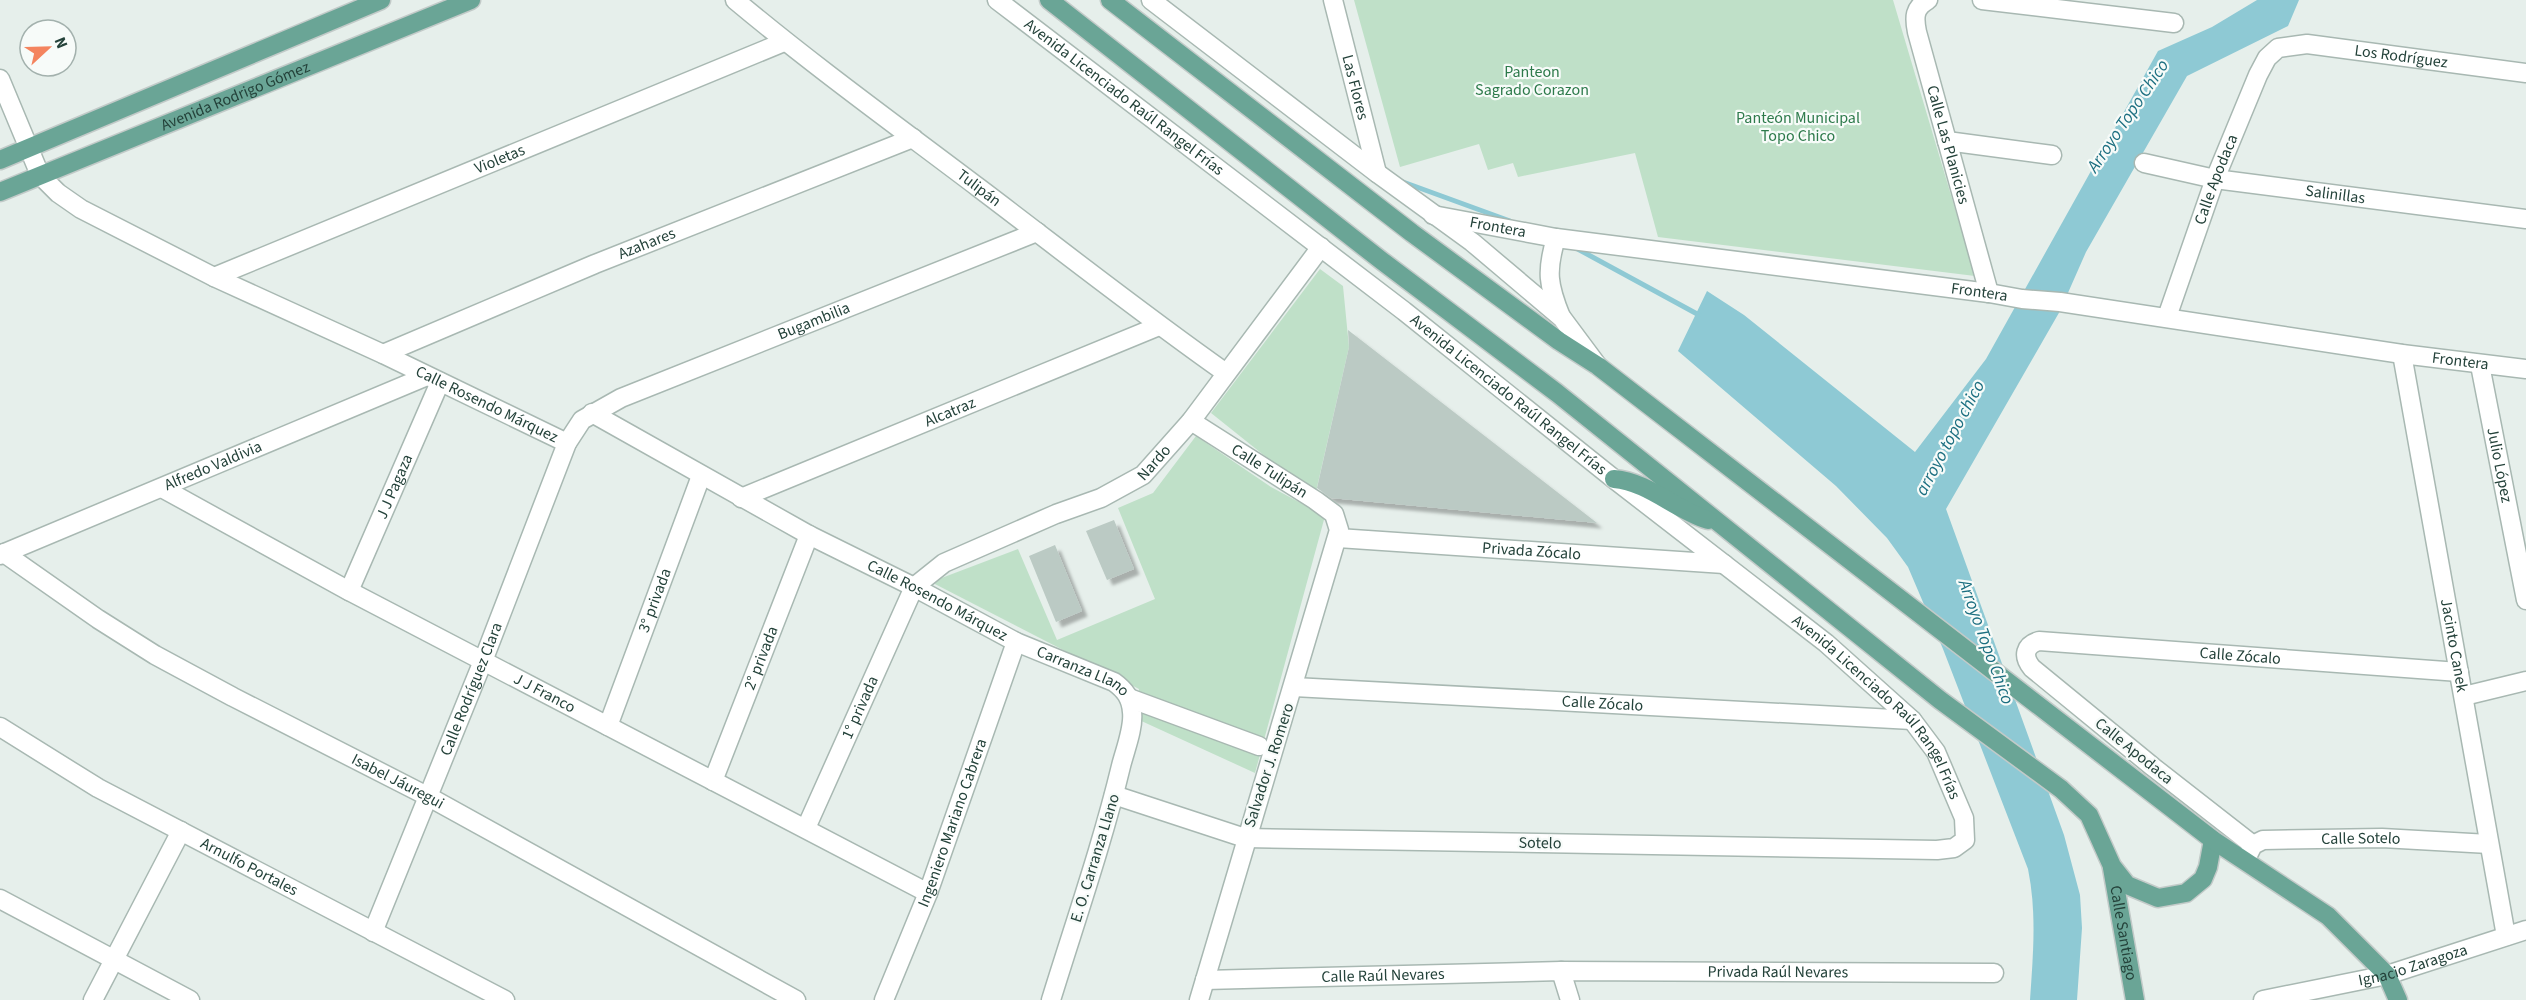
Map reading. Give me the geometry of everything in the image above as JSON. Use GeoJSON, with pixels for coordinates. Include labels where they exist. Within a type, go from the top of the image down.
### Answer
{"type":"FeatureCollection","features":[{"type":"Feature","properties":{"kind":"main road","name":"Avenida Rodrigo Gómez"},"geometry":{"type":"LineString","coordinates":[[0,160],[381,0]]}},
{"type":"Feature","properties":{"kind":"main road","name":"Avenida Rodrigo Gómez"},"geometry":{"type":"LineString","coordinates":[[0,192],[471,0]]}},
{"type":"Feature","properties":{"kind":"main road"},"geometry":{"type":"LineString","coordinates":[[1049,0],[1382,261],[1557,393],[1940,700],[2061,789],[2089,815],[2112,866],[2127,885],[2158,898],[2176,896],[2195,888],[2203,879],[2208,867],[2213,840]]}},
{"type":"Feature","properties":{"kind":"main road","name":"Calle Apodaca"},"geometry":{"type":"LineString","coordinates":[[1110,0],[1412,232],[1559,341],[1598,366],[2213,840],[2249,852],[2328,916],[2387,975],[2398,1000]]}},
{"type":"Feature","properties":{"kind":"main road"},"geometry":{"type":"LineString","coordinates":[[1614,479],[1638,484],[1686,512],[1720,523]]}},
{"type":"Feature","properties":{"kind":"main road","name":"Calle Santiago"},"geometry":{"type":"LineString","coordinates":[[2112,866],[2135,1000]]}},
{"type":"Feature","properties":{"kind":"street","name":"Tulipán"},"geometry":{"type":"LineString","coordinates":[[735,0],[784,42],[1159,326],[1226,373]]}},
{"type":"Feature","properties":{"kind":"street","name":"Avenida Licenciado Raúl Rangel Frías"},"geometry":{"type":"LineString","coordinates":[[997,0],[1321,247],[1826,643],[1912,720],[1936,752],[1949,778],[1964,818],[1966,835]]}},
{"type":"Feature","properties":{"kind":"street"},"geometry":{"type":"LineString","coordinates":[[1151,0],[1377,173],[1472,242],[1562,318],[1598,366]]}},
{"type":"Feature","properties":{"kind":"street","name":"Las Flores"},"geometry":{"type":"LineString","coordinates":[[1333,0],[1377,173]]}},
{"type":"Feature","properties":{"kind":"street"},"geometry":{"type":"LineString","coordinates":[[1982,0],[2174,23]]}},
{"type":"Feature","properties":{"kind":"street"},"geometry":{"type":"LineString","coordinates":[[2131,0],[2138,18]]}},
{"type":"Feature","properties":{"kind":"street","name":"Calle Las Planicies"},"geometry":{"type":"LineString","coordinates":[[1926,1],[1919,6],[1915,23],[1989,293]]}},
{"type":"Feature","properties":{"kind":"street","name":"Violetas"},"geometry":{"type":"LineString","coordinates":[[214,277],[784,42]]}},
{"type":"Feature","properties":{"kind":"street","name":"Los Rodríguez"},"geometry":{"type":"LineString","coordinates":[[2278,48],[2307,44],[2526,73]]}},
{"type":"Feature","properties":{"kind":"street","name":"Calle Apodaca"},"geometry":{"type":"LineString","coordinates":[[2167,317],[2216,179],[2258,75],[2267,58],[2278,48]]}},
{"type":"Feature","properties":{"kind":"street"},"geometry":{"type":"LineString","coordinates":[[0,79],[40,175]]}},
{"type":"Feature","properties":{"kind":"street","name":"Azahares"},"geometry":{"type":"LineString","coordinates":[[383,354],[595,264],[913,138]]}},
{"type":"Feature","properties":{"kind":"street"},"geometry":{"type":"LineString","coordinates":[[1947,141],[2052,155]]}},
{"type":"Feature","properties":{"kind":"street","name":"Salinillas"},"geometry":{"type":"LineString","coordinates":[[2144,164],[2216,179],[2526,219]]}},
{"type":"Feature","properties":{"kind":"street","name":"Calle Rosendo Márquez"},"geometry":{"type":"LineString","coordinates":[[40,175],[58,193],[81,209],[214,277],[383,354],[567,443],[576,427],[592,413],[808,535],[914,586],[1016,642]]}},
{"type":"Feature","properties":{"kind":"street","name":"Frontera"},"geometry":{"type":"LineString","coordinates":[[1433,214],[1556,238],[2167,317],[2402,354],[2526,369]]}},
{"type":"Feature","properties":{"kind":"street","name":"Bugambilia"},"geometry":{"type":"LineString","coordinates":[[592,413],[621,398],[1037,232]]}},
{"type":"Feature","properties":{"kind":"street"},"geometry":{"type":"LineString","coordinates":[[1556,238],[1549,270],[1553,297],[1562,318]]}},
{"type":"Feature","properties":{"kind":"street","name":"Nardo"},"geometry":{"type":"LineString","coordinates":[[914,586],[944,563],[1056,514],[1101,498],[1143,475],[1191,421],[1321,247]]}},
{"type":"Feature","properties":{"kind":"street","name":"Alcatraz"},"geometry":{"type":"LineString","coordinates":[[741,498],[1159,326]]}},
{"type":"Feature","properties":{"kind":"street","name":"Jacinto Canek"},"geometry":{"type":"LineString","coordinates":[[2402,354],[2506,936]]}},
{"type":"Feature","properties":{"kind":"street","name":"Julio López"},"geometry":{"type":"LineString","coordinates":[[2480,365],[2526,600]]}},
{"type":"Feature","properties":{"kind":"street","name":"Alfredo Valdivia"},"geometry":{"type":"LineString","coordinates":[[2,554],[434,379]]}},
{"type":"Feature","properties":{"kind":"street","name":"J J Pagaza"},"geometry":{"type":"LineString","coordinates":[[349,591],[434,379]]}},
{"type":"Feature","properties":{"kind":"street","name":"Calle Tulipán"},"geometry":{"type":"LineString","coordinates":[[1191,421],[1334,514],[1338,534]]}},
{"type":"Feature","properties":{"kind":"street","name":"Calle Rodríguez Clara"},"geometry":{"type":"LineString","coordinates":[[373,932],[483,661],[567,443]]}},
{"type":"Feature","properties":{"kind":"street","name":"3° privada"},"geometry":{"type":"LineString","coordinates":[[608,726],[701,476]]}},
{"type":"Feature","properties":{"kind":"street","name":"J J Franco"},"geometry":{"type":"LineString","coordinates":[[162,488],[349,591],[928,893]]}},
{"type":"Feature","properties":{"kind":"street","name":"Privada Zócalo"},"geometry":{"type":"LineString","coordinates":[[1338,534],[1724,564]]}},
{"type":"Feature","properties":{"kind":"street","name":"Salvador J. Romero"},"geometry":{"type":"LineString","coordinates":[[1199,1000],[1245,838],[1294,687],[1338,534]]}},
{"type":"Feature","properties":{"kind":"street","name":"2° privada"},"geometry":{"type":"LineString","coordinates":[[713,781],[808,535]]}},
{"type":"Feature","properties":{"kind":"street","name":"Isabel Jáuregui"},"geometry":{"type":"LineString","coordinates":[[2,554],[155,655],[429,796],[796,1000]]}},
{"type":"Feature","properties":{"kind":"street","name":"1° privada"},"geometry":{"type":"LineString","coordinates":[[806,828],[914,586]]}},
{"type":"Feature","properties":{"kind":"street","name":"Calle Zócalo"},"geometry":{"type":"LineString","coordinates":[[2026,650],[2031,643],[2039,640],[2459,672]]}},
{"type":"Feature","properties":{"kind":"street","name":"Carranza Llano"},"geometry":{"type":"LineString","coordinates":[[1016,642],[1114,682],[1124,689],[1131,706]]}},
{"type":"Feature","properties":{"kind":"street","name":"Ingeniero Mariano Cabrera"},"geometry":{"type":"LineString","coordinates":[[884,1000],[928,893],[1016,642]]}},
{"type":"Feature","properties":{"kind":"street","name":"Calle Apodaca"},"geometry":{"type":"LineString","coordinates":[[2026,650],[2027,660],[2032,668],[2153,767],[2249,852]]}},
{"type":"Feature","properties":{"kind":"street"},"geometry":{"type":"LineString","coordinates":[[2464,696],[2526,681]]}},
{"type":"Feature","properties":{"kind":"street","name":"Calle Zócalo"},"geometry":{"type":"LineString","coordinates":[[1294,687],[1912,720]]}},
{"type":"Feature","properties":{"kind":"street"},"geometry":{"type":"LineString","coordinates":[[1131,706],[1259,746]]}},
{"type":"Feature","properties":{"kind":"street","name":"E. O. Carranza Llano"},"geometry":{"type":"LineString","coordinates":[[1051,1000],[1114,795],[1131,706]]}},
{"type":"Feature","properties":{"kind":"street","name":"Arnulfo Portales"},"geometry":{"type":"LineString","coordinates":[[0,727],[98,788],[505,1000]]}},
{"type":"Feature","properties":{"kind":"street","name":"Sotelo"},"geometry":{"type":"LineString","coordinates":[[1114,795],[1245,838],[1937,850],[1954,848],[1965,840],[1966,835]]}},
{"type":"Feature","properties":{"kind":"street"},"geometry":{"type":"LineString","coordinates":[[93,1000],[181,831]]}},
{"type":"Feature","properties":{"kind":"street","name":"Calle Sotelo"},"geometry":{"type":"LineString","coordinates":[[2249,852],[2264,840],[2382,838],[2489,844]]}},
{"type":"Feature","properties":{"kind":"street"},"geometry":{"type":"LineString","coordinates":[[0,899],[190,1000]]}},
{"type":"Feature","properties":{"kind":"street","name":"Ignacio Zaragoza"},"geometry":{"type":"LineString","coordinates":[[2263,1000],[2387,975],[2526,930]]}},
{"type":"Feature","properties":{"kind":"street"},"geometry":{"type":"LineString","coordinates":[[1561,971],[1570,1000]]}},
{"type":"Feature","properties":{"kind":"street","name":"Calle Raúl Nevares"},"geometry":{"type":"LineString","coordinates":[[1205,980],[1561,971]]}},
{"type":"Feature","properties":{"kind":"street","name":"Privada Raúl Nevares"},"geometry":{"type":"LineString","coordinates":[[1561,971],[1994,973]]}},
{"type":"Feature","properties":{"kind":"green space","name":"Panteón Municipal Topo Chico"},"geometry":{"type":"Polygon","coordinates":[[[1354,0],[1893,0],[1975,276],[1658,237],[1635,153],[1518,177],[1513,163],[1488,170],[1479,144],[1400,167],[1354,0]]]}},
{"type":"Feature","properties":{"kind":"green space"},"geometry":{"type":"Polygon","coordinates":[[[1320,269],[1343,286],[1349,347],[1315,496],[1211,413],[1320,269]]]}},
{"type":"Feature","properties":{"kind":"green space"},"geometry":{"type":"Polygon","coordinates":[[[1196,436],[1271,487],[1325,516],[1255,773],[1137,719],[1139,689],[931,582],[1018,549],[1057,640],[1155,599],[1118,508],[1153,493],[1196,436]]]}},
{"type":"Feature","properties":{"kind":"water"},"geometry":{"type":"Polygon","coordinates":[[[2257,0],[2299,0],[2288,26],[2187,76],[2086,252],[2060,311],[1946,509],[2064,835],[2080,895],[2082,928],[2077,1000],[2030,1000],[2033,918],[2028,869],[1943,649],[1908,567],[1887,538],[1836,486],[1678,351],[1707,291],[1744,315],[1915,452],[1986,359],[2158,51],[2212,27],[2257,0]]]}},
{"type":"Feature","properties":{"kind":"building"},"geometry":{"type":"Polygon","coordinates":[[[1348,330],[1597,523],[1331,498],[1317,488],[1349,347],[1348,330]]]}},
{"type":"Feature","properties":{"kind":"building"},"geometry":{"type":"Polygon","coordinates":[[[1114,520],[1134,569],[1107,580],[1086,531],[1114,520]]]}},
{"type":"Feature","properties":{"kind":"building"},"geometry":{"type":"Polygon","coordinates":[[[1055,545],[1082,611],[1056,622],[1029,556],[1055,545]]]}},
{"type":"Feature","properties":{"kind":"waterway"},"geometry":{"type":"LineString","coordinates":[[1403,182],[1510,221]]}},
{"type":"Feature","properties":{"kind":"waterway"},"geometry":{"type":"LineString","coordinates":[[1574,247],[1699,315]]}},
{"type":"Feature","properties":{"kind":"park label","name":"Panteon Sagrado Corazon"},"geometry":{"type":"Point","coordinates":[1532,81]}},
{"type":"Feature","properties":{"kind":"water label","name":"Arroyo Topo Chico"},"geometry":{"type":"Point","coordinates":[2128,116]}},
{"type":"Feature","properties":{"kind":"water label","name":"arroyo topo chico"},"geometry":{"type":"Point","coordinates":[1950,438]}},
{"type":"Feature","properties":{"kind":"water label","name":"Arroyo Topo Chico"},"geometry":{"type":"Point","coordinates":[1986,642]}}]}
